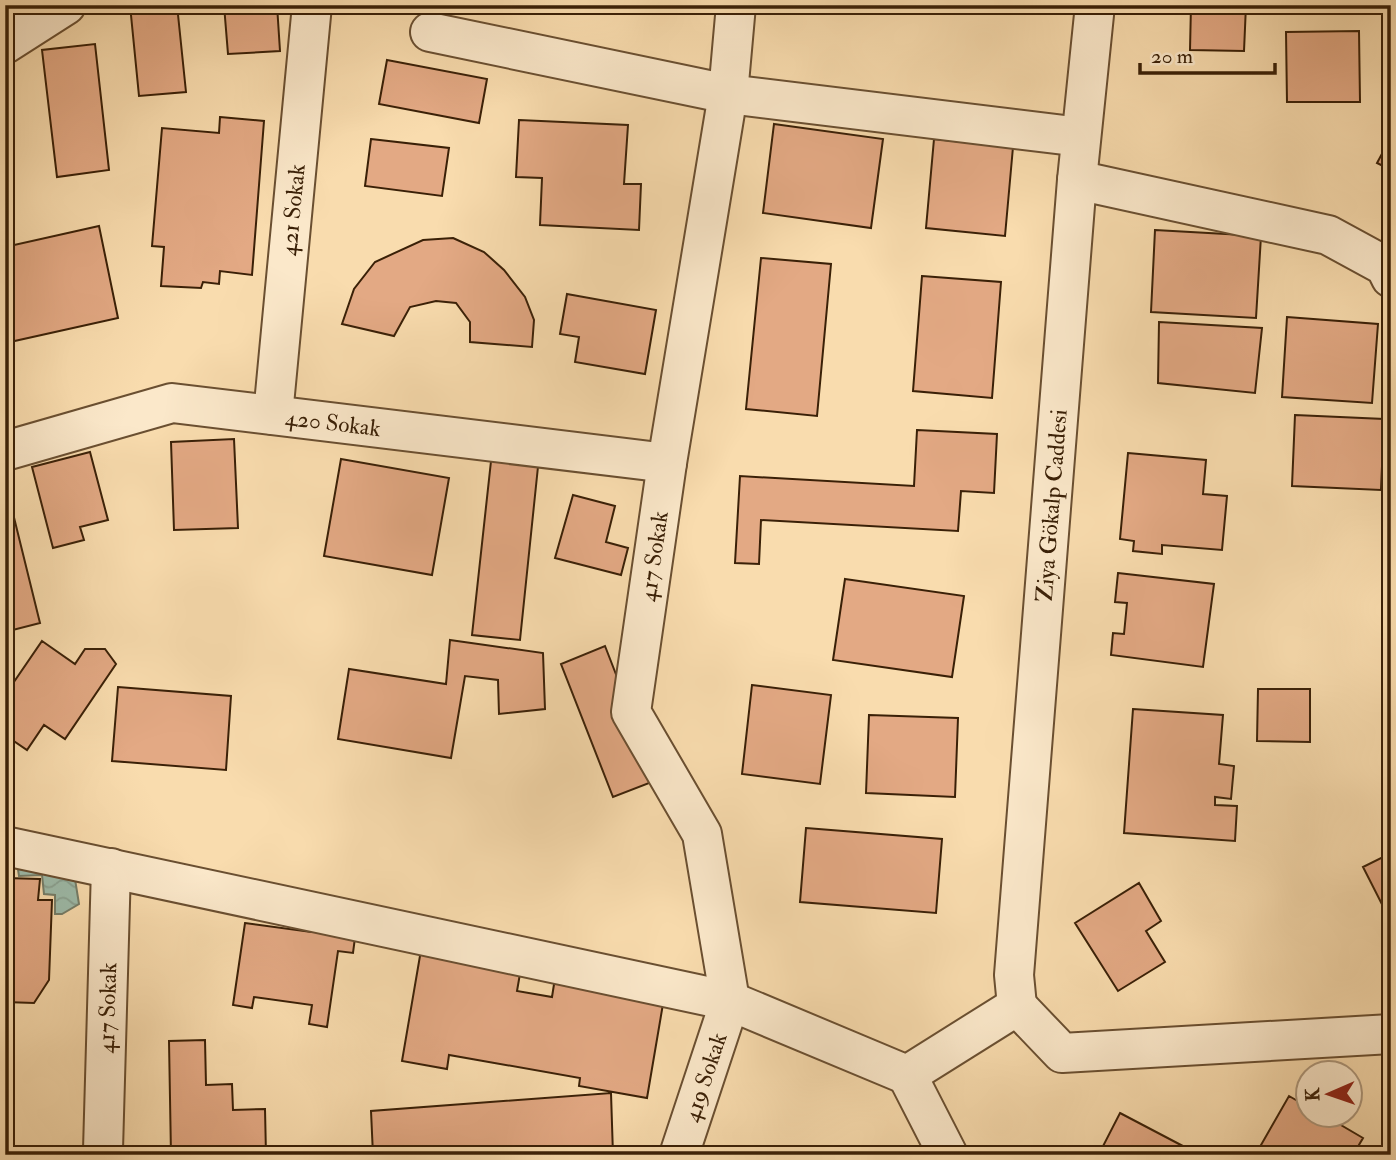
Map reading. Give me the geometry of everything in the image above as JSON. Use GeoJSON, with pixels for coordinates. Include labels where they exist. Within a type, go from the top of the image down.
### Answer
{"type":"FeatureCollection","features":[{"type":"Feature","properties":{"kind":"street"},"geometry":{"type":"LineString","coordinates":[[5,44],[66,5]]}},
{"type":"Feature","properties":{"kind":"street","name":"421 Sokak"},"geometry":{"type":"LineString","coordinates":[[273,415],[312,5]]}},
{"type":"Feature","properties":{"kind":"street","name":"417 Sokak"},"geometry":{"type":"LineString","coordinates":[[730,1001],[702,835],[631,712],[667,463],[728,94],[736,5]]}},
{"type":"Feature","properties":{"kind":"street","name":"Ziya Gökalp Caddesi"},"geometry":{"type":"LineString","coordinates":[[1017,1006],[1014,975],[1077,180],[1095,5]]}},
{"type":"Feature","properties":{"kind":"street"},"geometry":{"type":"LineString","coordinates":[[430,32],[728,94],[1081,137]]}},
{"type":"Feature","properties":{"kind":"street"},"geometry":{"type":"LineString","coordinates":[[1077,180],[1328,235],[1385,265],[1391,278]]}},
{"type":"Feature","properties":{"kind":"street","name":"420 Sokak"},"geometry":{"type":"LineString","coordinates":[[5,451],[172,403],[667,463]]}},
{"type":"Feature","properties":{"kind":"street"},"geometry":{"type":"LineString","coordinates":[[5,846],[730,1001],[907,1075],[948,1155]]}},
{"type":"Feature","properties":{"kind":"street","name":"417 Sokak"},"geometry":{"type":"LineString","coordinates":[[99,1153],[111,868]]}},
{"type":"Feature","properties":{"kind":"street","name":"419 Sokak"},"geometry":{"type":"LineString","coordinates":[[678,1155],[730,1001]]}},
{"type":"Feature","properties":{"kind":"street"},"geometry":{"type":"LineString","coordinates":[[907,1075],[1017,1006],[1062,1053],[1387,1038]]}},
{"type":"Feature","properties":{"kind":"water"},"geometry":{"type":"Polygon","coordinates":[[[17,863],[75,879],[79,904],[62,914],[55,914],[55,895],[44,894],[42,875],[19,876],[17,863]]]}},
{"type":"Feature","properties":{"kind":"building"},"geometry":{"type":"Polygon","coordinates":[[[130,5],[177,5],[186,92],[139,96],[130,5]]]}},
{"type":"Feature","properties":{"kind":"building"},"geometry":{"type":"Polygon","coordinates":[[[224,5],[277,5],[280,51],[228,54],[224,5]]]}},
{"type":"Feature","properties":{"kind":"building"},"geometry":{"type":"Polygon","coordinates":[[[1191,5],[1246,5],[1244,51],[1190,50],[1191,5]]]}},
{"type":"Feature","properties":{"kind":"building"},"geometry":{"type":"Polygon","coordinates":[[[1359,31],[1360,102],[1287,102],[1286,32],[1359,31]]]}},
{"type":"Feature","properties":{"kind":"building"},"geometry":{"type":"Polygon","coordinates":[[[95,44],[109,170],[57,177],[42,50],[95,44]]]}},
{"type":"Feature","properties":{"kind":"building"},"geometry":{"type":"Polygon","coordinates":[[[387,60],[487,79],[479,123],[379,104],[387,60]]]}},
{"type":"Feature","properties":{"kind":"building"},"geometry":{"type":"Polygon","coordinates":[[[5,96],[9,96],[12,177],[5,178],[5,96]]]}},
{"type":"Feature","properties":{"kind":"building"},"geometry":{"type":"Polygon","coordinates":[[[220,117],[264,121],[252,275],[220,271],[219,284],[203,282],[201,288],[161,286],[164,247],[152,246],[162,128],[219,133],[220,117]]]}},
{"type":"Feature","properties":{"kind":"building"},"geometry":{"type":"Polygon","coordinates":[[[519,120],[628,125],[624,184],[641,184],[639,230],[540,225],[542,178],[516,177],[519,120]]]}},
{"type":"Feature","properties":{"kind":"building"},"geometry":{"type":"Polygon","coordinates":[[[774,124],[883,139],[871,228],[763,213],[774,124]]]}},
{"type":"Feature","properties":{"kind":"building"},"geometry":{"type":"Polygon","coordinates":[[[1391,137],[1391,170],[1377,163],[1391,137]]]}},
{"type":"Feature","properties":{"kind":"building"},"geometry":{"type":"Polygon","coordinates":[[[371,139],[449,148],[442,196],[365,186],[371,139]]]}},
{"type":"Feature","properties":{"kind":"building"},"geometry":{"type":"Polygon","coordinates":[[[934,139],[1013,147],[1005,236],[926,228],[934,139]]]}},
{"type":"Feature","properties":{"kind":"building"},"geometry":{"type":"Polygon","coordinates":[[[99,226],[118,318],[10,342],[5,322],[5,247],[99,226]]]}},
{"type":"Feature","properties":{"kind":"building"},"geometry":{"type":"Polygon","coordinates":[[[1155,230],[1261,236],[1256,318],[1151,312],[1155,230]]]}},
{"type":"Feature","properties":{"kind":"building"},"geometry":{"type":"Polygon","coordinates":[[[453,238],[484,252],[504,270],[525,297],[534,320],[532,347],[470,342],[470,322],[456,303],[436,301],[410,307],[394,336],[342,324],[354,289],[375,262],[423,240],[453,238]]]}},
{"type":"Feature","properties":{"kind":"building"},"geometry":{"type":"Polygon","coordinates":[[[761,258],[831,264],[817,416],[746,409],[761,258]]]}},
{"type":"Feature","properties":{"kind":"building"},"geometry":{"type":"Polygon","coordinates":[[[922,276],[1001,282],[992,398],[913,391],[922,276]]]}},
{"type":"Feature","properties":{"kind":"building"},"geometry":{"type":"Polygon","coordinates":[[[567,294],[656,310],[645,374],[575,362],[579,337],[560,334],[567,294]]]}},
{"type":"Feature","properties":{"kind":"building"},"geometry":{"type":"Polygon","coordinates":[[[1287,317],[1378,324],[1372,403],[1282,397],[1287,317]]]}},
{"type":"Feature","properties":{"kind":"building"},"geometry":{"type":"Polygon","coordinates":[[[1159,322],[1262,328],[1255,393],[1158,383],[1159,322]]]}},
{"type":"Feature","properties":{"kind":"building"},"geometry":{"type":"Polygon","coordinates":[[[1295,415],[1384,419],[1381,490],[1292,486],[1295,415]]]}},
{"type":"Feature","properties":{"kind":"building"},"geometry":{"type":"Polygon","coordinates":[[[917,430],[997,434],[994,493],[961,491],[958,531],[761,520],[759,564],[735,563],[740,476],[914,486],[917,430]]]}},
{"type":"Feature","properties":{"kind":"building"},"geometry":{"type":"Polygon","coordinates":[[[234,439],[238,528],[174,530],[171,442],[234,439]]]}},
{"type":"Feature","properties":{"kind":"building"},"geometry":{"type":"Polygon","coordinates":[[[90,452],[108,520],[80,527],[84,540],[53,548],[32,467],[90,452]]]}},
{"type":"Feature","properties":{"kind":"building"},"geometry":{"type":"Polygon","coordinates":[[[492,452],[539,457],[520,640],[472,635],[492,452]]]}},
{"type":"Feature","properties":{"kind":"building"},"geometry":{"type":"Polygon","coordinates":[[[1128,453],[1206,460],[1203,494],[1227,496],[1222,550],[1162,545],[1162,554],[1133,551],[1134,541],[1120,539],[1128,453]]]}},
{"type":"Feature","properties":{"kind":"building"},"geometry":{"type":"Polygon","coordinates":[[[341,459],[449,478],[432,575],[324,556],[341,459]]]}},
{"type":"Feature","properties":{"kind":"building"},"geometry":{"type":"Polygon","coordinates":[[[5,481],[40,623],[5,632],[5,481]]]}},
{"type":"Feature","properties":{"kind":"building"},"geometry":{"type":"Polygon","coordinates":[[[573,495],[615,506],[606,542],[628,548],[621,575],[555,558],[573,495]]]}},
{"type":"Feature","properties":{"kind":"building"},"geometry":{"type":"Polygon","coordinates":[[[1118,573],[1214,584],[1203,667],[1111,655],[1113,633],[1124,634],[1127,603],[1115,602],[1118,573]]]}},
{"type":"Feature","properties":{"kind":"building"},"geometry":{"type":"Polygon","coordinates":[[[845,579],[964,596],[952,677],[833,660],[845,579]]]}},
{"type":"Feature","properties":{"kind":"building"},"geometry":{"type":"Polygon","coordinates":[[[450,640],[543,653],[545,709],[499,714],[498,680],[465,676],[451,758],[338,739],[349,669],[446,684],[450,640]]]}},
{"type":"Feature","properties":{"kind":"building"},"geometry":{"type":"Polygon","coordinates":[[[42,641],[75,664],[85,649],[105,649],[116,664],[65,739],[44,725],[27,750],[5,735],[5,695],[42,641]]]}},
{"type":"Feature","properties":{"kind":"building"},"geometry":{"type":"Polygon","coordinates":[[[605,646],[657,780],[613,797],[561,664],[605,646]]]}},
{"type":"Feature","properties":{"kind":"building"},"geometry":{"type":"Polygon","coordinates":[[[752,685],[831,695],[820,784],[742,774],[752,685]]]}},
{"type":"Feature","properties":{"kind":"building"},"geometry":{"type":"Polygon","coordinates":[[[118,687],[231,696],[226,770],[112,761],[118,687]]]}},
{"type":"Feature","properties":{"kind":"building"},"geometry":{"type":"Polygon","coordinates":[[[1258,689],[1310,689],[1310,742],[1257,741],[1258,689]]]}},
{"type":"Feature","properties":{"kind":"building"},"geometry":{"type":"Polygon","coordinates":[[[1133,709],[1223,715],[1219,764],[1234,766],[1231,799],[1215,797],[1215,805],[1237,806],[1235,841],[1124,833],[1133,709]]]}},
{"type":"Feature","properties":{"kind":"building"},"geometry":{"type":"Polygon","coordinates":[[[869,715],[958,718],[955,797],[866,793],[869,715]]]}},
{"type":"Feature","properties":{"kind":"building"},"geometry":{"type":"Polygon","coordinates":[[[806,828],[942,839],[936,913],[800,902],[806,828]]]}},
{"type":"Feature","properties":{"kind":"building"},"geometry":{"type":"Polygon","coordinates":[[[1391,853],[1391,922],[1363,867],[1391,853]]]}},
{"type":"Feature","properties":{"kind":"building"},"geometry":{"type":"Polygon","coordinates":[[[5,878],[40,879],[38,900],[52,900],[49,980],[34,1003],[5,1002],[5,878]]]}},
{"type":"Feature","properties":{"kind":"building"},"geometry":{"type":"Polygon","coordinates":[[[1139,883],[1161,921],[1146,931],[1165,962],[1118,991],[1075,923],[1139,883]]]}},
{"type":"Feature","properties":{"kind":"building"},"geometry":{"type":"Polygon","coordinates":[[[245,923],[311,932],[315,924],[356,930],[353,953],[338,951],[327,1027],[309,1024],[312,1005],[254,997],[252,1008],[233,1005],[245,923]]]}},
{"type":"Feature","properties":{"kind":"building"},"geometry":{"type":"Polygon","coordinates":[[[421,950],[521,968],[517,991],[552,997],[555,978],[664,998],[647,1098],[579,1086],[580,1078],[449,1055],[447,1069],[402,1061],[421,950]]]}},
{"type":"Feature","properties":{"kind":"building"},"geometry":{"type":"Polygon","coordinates":[[[205,1040],[206,1085],[232,1084],[233,1110],[265,1109],[266,1155],[171,1155],[169,1041],[205,1040]]]}},
{"type":"Feature","properties":{"kind":"building"},"geometry":{"type":"Polygon","coordinates":[[[611,1093],[613,1155],[373,1155],[371,1111],[611,1093]]]}},
{"type":"Feature","properties":{"kind":"building"},"geometry":{"type":"Polygon","coordinates":[[[1289,1096],[1294,1099],[1294,1128],[1346,1128],[1363,1138],[1353,1155],[1257,1152],[1289,1096]]]}},
{"type":"Feature","properties":{"kind":"building"},"geometry":{"type":"Polygon","coordinates":[[[1120,1113],[1200,1155],[1110,1155],[1101,1150],[1120,1113]]]}}]}
